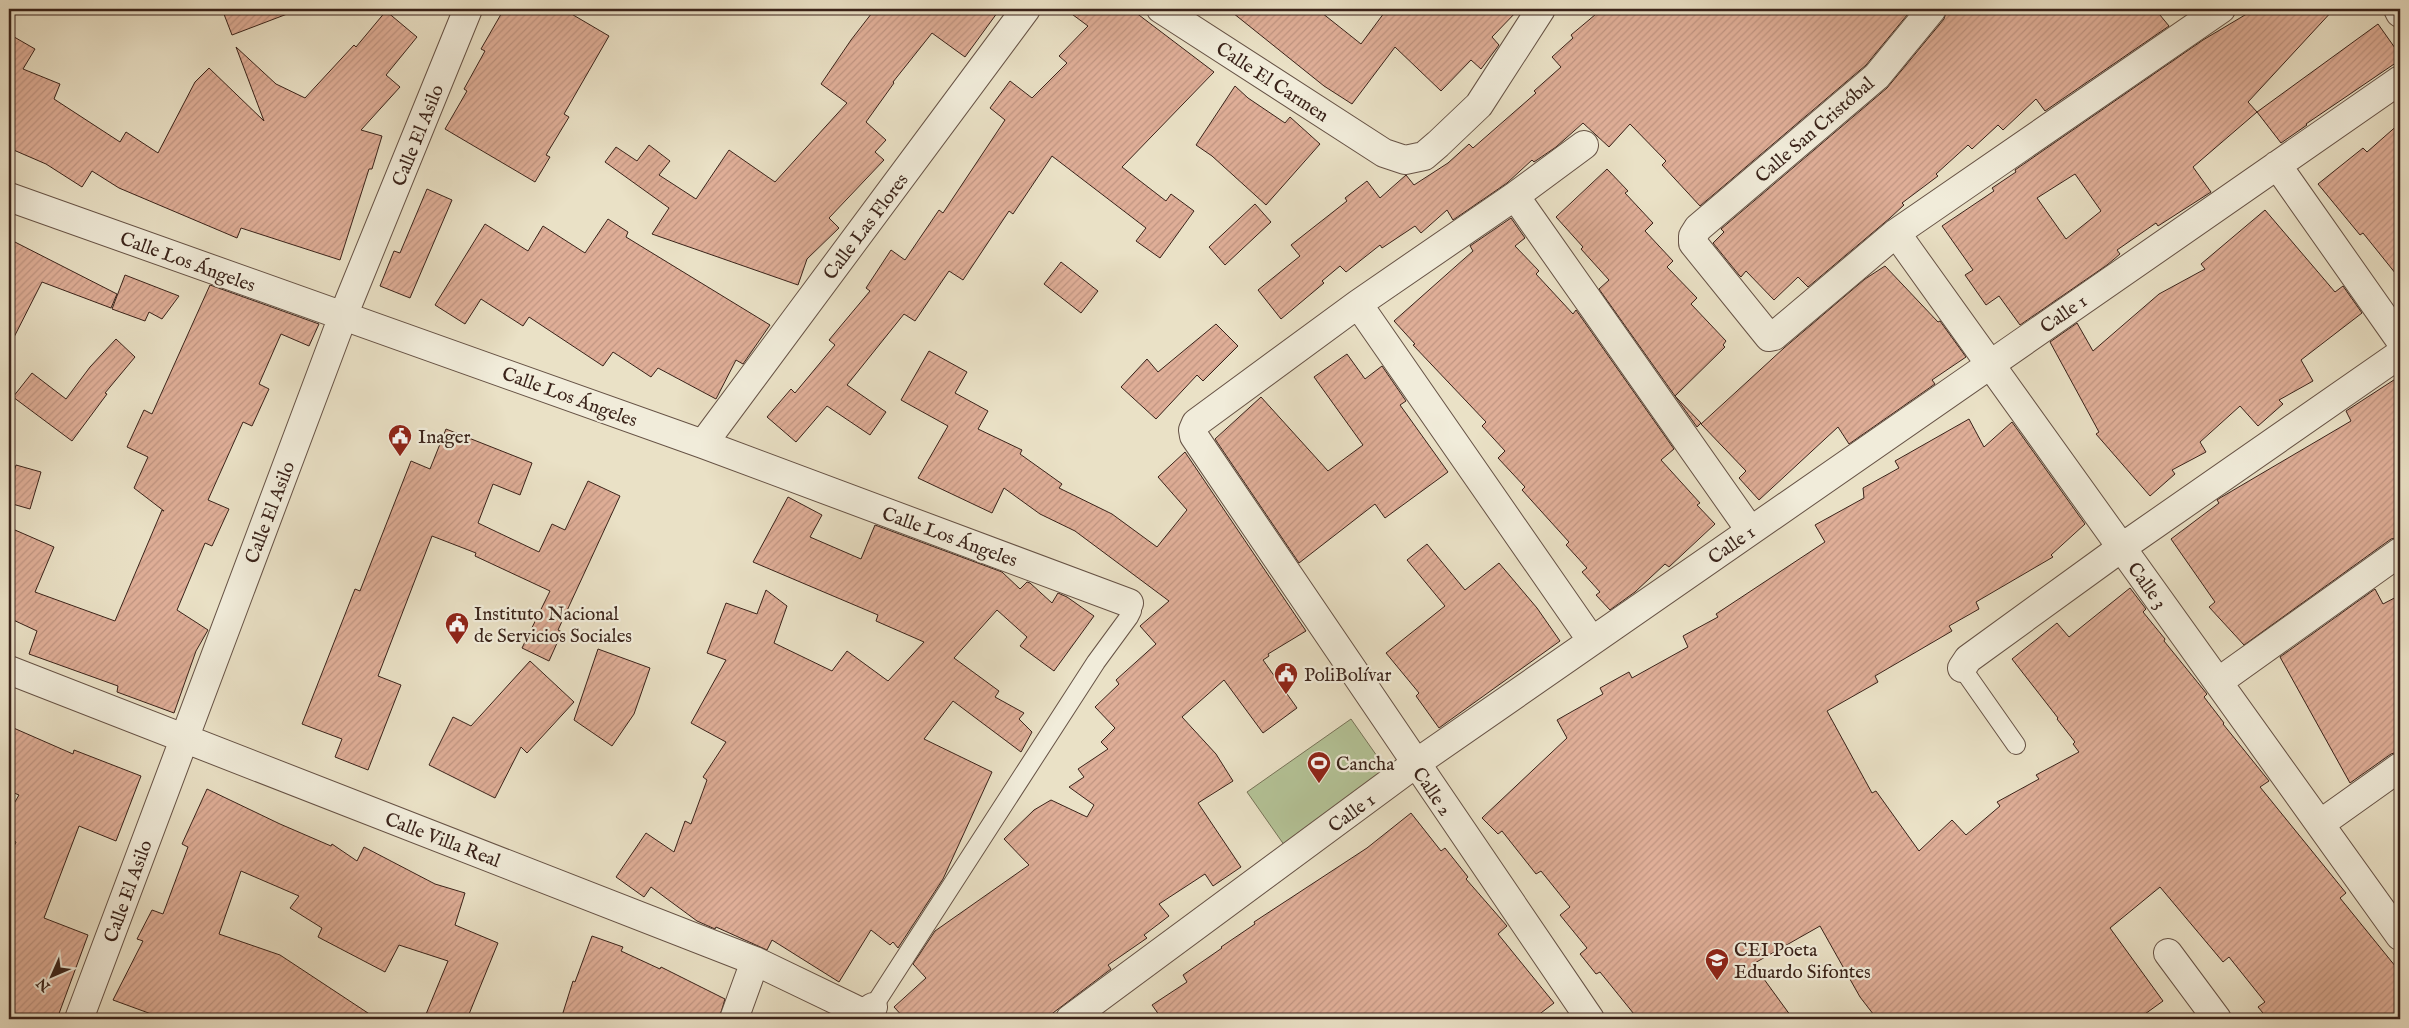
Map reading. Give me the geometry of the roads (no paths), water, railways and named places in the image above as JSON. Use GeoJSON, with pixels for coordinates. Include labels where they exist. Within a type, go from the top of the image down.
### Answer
{"type":"FeatureCollection","features":[{"type":"Feature","properties":{"kind":"street","name":"Calle El Asilo"},"geometry":{"type":"LineString","coordinates":[[79,1019],[343,316],[468,9]]}},
{"type":"Feature","properties":{"kind":"street","name":"Calle Las Flores"},"geometry":{"type":"LineString","coordinates":[[703,444],[1026,9]]}},
{"type":"Feature","properties":{"kind":"street","name":"Calle El Carmen"},"geometry":{"type":"LineString","coordinates":[[1161,9],[1384,153],[1405,160],[1424,156],[1479,105],[1541,9]]}},
{"type":"Feature","properties":{"kind":"street","name":"Calle San Cristóbal"},"geometry":{"type":"LineString","coordinates":[[1896,233],[1774,336],[1769,337],[1693,243],[1693,236],[1698,228],[1876,76],[1932,9]]}},
{"type":"Feature","properties":{"kind":"street"},"geometry":{"type":"LineString","coordinates":[[1896,233],[2221,9]]}},
{"type":"Feature","properties":{"kind":"street"},"geometry":{"type":"LineString","coordinates":[[2398,9],[2400,13]]}},
{"type":"Feature","properties":{"kind":"street","name":"Calle 1"},"geometry":{"type":"LineString","coordinates":[[1070,1019],[1415,764],[2400,80]]}},
{"type":"Feature","properties":{"kind":"street"},"geometry":{"type":"LineString","coordinates":[[1584,145],[1515,196],[1358,304],[1592,640]]}},
{"type":"Feature","properties":{"kind":"street"},"geometry":{"type":"LineString","coordinates":[[2277,165],[2400,340]]}},
{"type":"Feature","properties":{"kind":"street"},"geometry":{"type":"LineString","coordinates":[[1515,196],[1750,530]]}},
{"type":"Feature","properties":{"kind":"street","name":"Calle Los Ángeles"},"geometry":{"type":"LineString","coordinates":[[9,197],[703,444],[1129,603]]}},
{"type":"Feature","properties":{"kind":"street","name":"Calle 3"},"geometry":{"type":"LineString","coordinates":[[1896,233],[2400,936]]}},
{"type":"Feature","properties":{"kind":"street","name":"Calle 2"},"geometry":{"type":"LineString","coordinates":[[1358,304],[1196,423],[1193,430],[1194,436],[1590,1019]]}},
{"type":"Feature","properties":{"kind":"street"},"geometry":{"type":"LineString","coordinates":[[1962,668],[1968,659],[2121,548],[2400,354]]}},
{"type":"Feature","properties":{"kind":"street"},"geometry":{"type":"LineString","coordinates":[[2218,682],[2400,552]]}},
{"type":"Feature","properties":{"kind":"street","name":"Calle Villa Real"},"geometry":{"type":"LineString","coordinates":[[9,670],[755,961],[859,1010],[868,1011],[873,1006]]}},
{"type":"Feature","properties":{"kind":"street"},"geometry":{"type":"LineString","coordinates":[[2320,824],[2400,767]]}},
{"type":"Feature","properties":{"kind":"street"},"geometry":{"type":"LineString","coordinates":[[2168,953],[2216,1019]]}},
{"type":"Feature","properties":{"kind":"street"},"geometry":{"type":"LineString","coordinates":[[734,1019],[755,961]]}},
{"type":"Feature","properties":{"kind":"lane"},"geometry":{"type":"LineString","coordinates":[[873,1006],[1091,670],[1129,617],[1132,611],[1129,603]]}},
{"type":"Feature","properties":{"kind":"lane"},"geometry":{"type":"LineString","coordinates":[[1962,668],[2016,745]]}},
{"type":"Feature","properties":{"kind":"place","name":"Inager"},"geometry":{"type":"Point","coordinates":[400,457]}},
{"type":"Feature","properties":{"kind":"place","name":"Instituto Nacional de Servicios Sociales"},"geometry":{"type":"Point","coordinates":[457,645]}},
{"type":"Feature","properties":{"kind":"place","name":"PoliBolívar"},"geometry":{"type":"Point","coordinates":[1286,695]}},
{"type":"Feature","properties":{"kind":"place","name":"Cancha"},"geometry":{"type":"Point","coordinates":[1319,784]}},
{"type":"Feature","properties":{"kind":"place","name":"CEI Poeta Eduardo Sifontes"},"geometry":{"type":"Point","coordinates":[1717,981]}}]}
